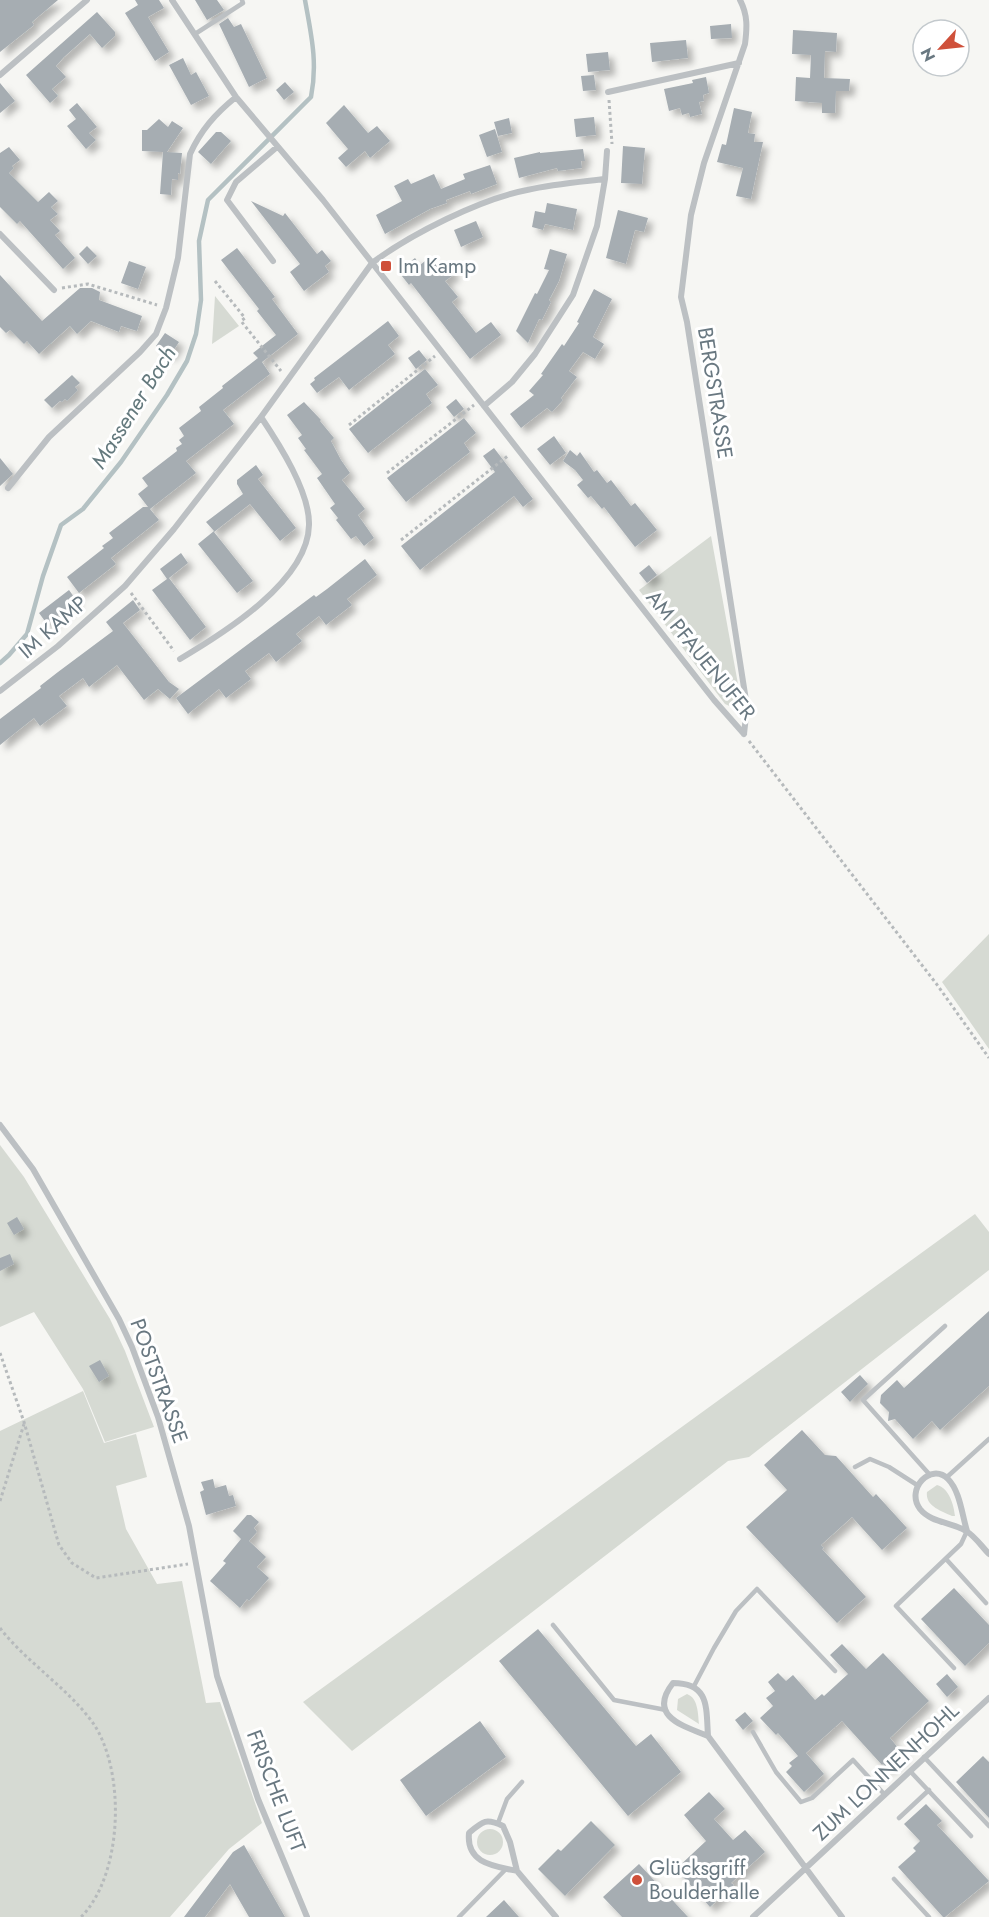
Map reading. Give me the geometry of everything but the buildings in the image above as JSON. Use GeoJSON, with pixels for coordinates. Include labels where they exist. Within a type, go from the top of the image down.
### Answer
{"type":"FeatureCollection","features":[{"type":"Feature","properties":{"kind":"street"},"geometry":{"type":"LineString","coordinates":[[0,75],[87,0]]}},
{"type":"Feature","properties":{"kind":"street","name":"AM PFAUENUFER"},"geometry":{"type":"LineString","coordinates":[[172,0],[236,97],[323,200],[714,700],[744,734]]}},
{"type":"Feature","properties":{"kind":"street","name":"BERGSTRASSE"},"geometry":{"type":"LineString","coordinates":[[740,0],[747,25],[745,44],[704,163],[696,194],[691,215],[681,297],[687,322],[747,707],[744,734]]}},
{"type":"Feature","properties":{"kind":"street"},"geometry":{"type":"LineString","coordinates":[[608,92],[739,63]]}},
{"type":"Feature","properties":{"kind":"street"},"geometry":{"type":"LineString","coordinates":[[8,488],[49,437],[156,334],[166,308],[178,258],[190,154],[217,112],[236,97]]}},
{"type":"Feature","properties":{"kind":"street"},"geometry":{"type":"LineString","coordinates":[[273,261],[227,200],[236,182],[276,145]]}},
{"type":"Feature","properties":{"kind":"street"},"geometry":{"type":"LineString","coordinates":[[484,406],[512,382],[535,354],[573,295],[597,226],[605,178],[606,151]]}},
{"type":"Feature","properties":{"kind":"street"},"geometry":{"type":"LineString","coordinates":[[372,263],[417,235],[483,204],[526,190],[605,178]]}},
{"type":"Feature","properties":{"kind":"street"},"geometry":{"type":"LineString","coordinates":[[0,234],[54,290]]}},
{"type":"Feature","properties":{"kind":"street","name":"IM KAMP"},"geometry":{"type":"LineString","coordinates":[[0,691],[58,646],[125,585],[174,529],[261,417],[372,263]]}},
{"type":"Feature","properties":{"kind":"street"},"geometry":{"type":"LineString","coordinates":[[180,659],[242,619],[293,570],[302,555],[309,524],[307,506],[280,447],[261,417]]}},
{"type":"Feature","properties":{"kind":"street","name":"POSTSTRASSE"},"geometry":{"type":"LineString","coordinates":[[0,1125],[33,1169],[119,1319],[132,1347],[158,1417],[189,1526],[217,1676]]}},
{"type":"Feature","properties":{"kind":"street"},"geometry":{"type":"LineString","coordinates":[[967,1531],[956,1493],[946,1477],[940,1474],[922,1478],[917,1485],[915,1496],[920,1508],[930,1517],[967,1531],[989,1554]]}},
{"type":"Feature","properties":{"kind":"street","name":"FRISCHE LUFT"},"geometry":{"type":"LineString","coordinates":[[217,1676],[258,1799],[307,1917]]}},
{"type":"Feature","properties":{"kind":"street"},"geometry":{"type":"LineString","coordinates":[[673,1683],[686,1683],[694,1686],[702,1695],[706,1706],[708,1736],[678,1724],[666,1710],[664,1704],[666,1692],[673,1683]]}},
{"type":"Feature","properties":{"kind":"street","name":"ZUM LONNENHOHL"},"geometry":{"type":"LineString","coordinates":[[753,1917],[989,1698]]}},
{"type":"Feature","properties":{"kind":"street","name":"ZUM LONNENHOHL"},"geometry":{"type":"LineString","coordinates":[[708,1736],[806,1869]]}},
{"type":"Feature","properties":{"kind":"street"},"geometry":{"type":"LineString","coordinates":[[517,1871],[489,1865],[473,1854],[468,1843],[469,1833],[483,1821],[492,1821],[503,1826],[510,1842],[517,1871],[556,1917]]}},
{"type":"Feature","properties":{"kind":"street"},"geometry":{"type":"LineString","coordinates":[[806,1869],[842,1917]]}},
{"type":"Feature","properties":{"kind":"lane"},"geometry":{"type":"LineString","coordinates":[[195,34],[243,3],[242,0]]}},
{"type":"Feature","properties":{"kind":"lane"},"geometry":{"type":"LineString","coordinates":[[930,1475],[863,1400],[945,1326]]}},
{"type":"Feature","properties":{"kind":"lane"},"geometry":{"type":"LineString","coordinates":[[946,1477],[989,1439]]}},
{"type":"Feature","properties":{"kind":"lane"},"geometry":{"type":"LineString","coordinates":[[855,1467],[870,1459],[889,1467],[917,1485]]}},
{"type":"Feature","properties":{"kind":"lane"},"geometry":{"type":"LineString","coordinates":[[954,1668],[896,1606],[961,1544],[967,1531]]}},
{"type":"Feature","properties":{"kind":"lane"},"geometry":{"type":"LineString","coordinates":[[946,1559],[986,1603]]}},
{"type":"Feature","properties":{"kind":"lane"},"geometry":{"type":"LineString","coordinates":[[694,1686],[736,1611],[757,1589],[835,1671]]}},
{"type":"Feature","properties":{"kind":"lane"},"geometry":{"type":"LineString","coordinates":[[553,1625],[614,1701],[666,1710]]}},
{"type":"Feature","properties":{"kind":"lane"},"geometry":{"type":"LineString","coordinates":[[753,1732],[776,1772],[801,1802],[812,1798],[853,1760],[885,1795]]}},
{"type":"Feature","properties":{"kind":"lane"},"geometry":{"type":"LineString","coordinates":[[924,1757],[989,1826]]}},
{"type":"Feature","properties":{"kind":"lane"},"geometry":{"type":"LineString","coordinates":[[910,1771],[971,1836]]}},
{"type":"Feature","properties":{"kind":"lane"},"geometry":{"type":"LineString","coordinates":[[498,1823],[507,1799],[522,1782]]}},
{"type":"Feature","properties":{"kind":"lane"},"geometry":{"type":"LineString","coordinates":[[899,1818],[928,1790]]}},
{"type":"Feature","properties":{"kind":"lane"},"geometry":{"type":"LineString","coordinates":[[459,1917],[506,1869]]}},
{"type":"Feature","properties":{"kind":"lane"},"geometry":{"type":"LineString","coordinates":[[894,1879],[929,1917]]}},
{"type":"Feature","properties":{"kind":"path"},"geometry":{"type":"LineString","coordinates":[[606,151],[612,144],[608,92]]}},
{"type":"Feature","properties":{"kind":"path"},"geometry":{"type":"LineString","coordinates":[[215,281],[245,318],[241,321],[288,380]]}},
{"type":"Feature","properties":{"kind":"path"},"geometry":{"type":"LineString","coordinates":[[54,290],[88,284],[166,308]]}},
{"type":"Feature","properties":{"kind":"path"},"geometry":{"type":"LineString","coordinates":[[349,425],[441,351]]}},
{"type":"Feature","properties":{"kind":"path"},"geometry":{"type":"LineString","coordinates":[[387,473],[480,400]]}},
{"type":"Feature","properties":{"kind":"path"},"geometry":{"type":"LineString","coordinates":[[401,540],[518,448]]}},
{"type":"Feature","properties":{"kind":"path"},"geometry":{"type":"LineString","coordinates":[[125,585],[167,642]]}},
{"type":"Feature","properties":{"kind":"path","name":"AM PFAUENUFER"},"geometry":{"type":"LineString","coordinates":[[744,734],[938,986],[989,1058]]}},
{"type":"Feature","properties":{"kind":"path"},"geometry":{"type":"LineString","coordinates":[[0,1353],[24,1422],[59,1545],[72,1563],[96,1578],[195,1563]]}},
{"type":"Feature","properties":{"kind":"path"},"geometry":{"type":"LineString","coordinates":[[0,1501],[24,1422]]}},
{"type":"Feature","properties":{"kind":"path"},"geometry":{"type":"LineString","coordinates":[[0,1628],[27,1659],[74,1700],[98,1731],[107,1755],[116,1803],[115,1831],[110,1862],[103,1884],[90,1908],[81,1917]]}},
{"type":"Feature","properties":{"kind":"shaded area"},"geometry":{"type":"Polygon","coordinates":[[[215,296],[239,326],[212,344],[215,296]]]}},
{"type":"Feature","properties":{"kind":"shaded area"},"geometry":{"type":"Polygon","coordinates":[[[711,536],[742,706],[736,709],[725,704],[639,590],[711,536]]]}},
{"type":"Feature","properties":{"kind":"shaded area"},"geometry":{"type":"Polygon","coordinates":[[[989,934],[989,1049],[942,982],[989,934]]]}},
{"type":"Feature","properties":{"kind":"shaded area"},"geometry":{"type":"Polygon","coordinates":[[[0,1145],[24,1177],[110,1319],[125,1351],[154,1427],[105,1442],[83,1389],[34,1312],[0,1327],[0,1145]]]}},
{"type":"Feature","properties":{"kind":"shaded area"},"geometry":{"type":"Polygon","coordinates":[[[975,1214],[989,1232],[989,1270],[749,1457],[728,1461],[352,1751],[303,1702],[975,1214]]]}},
{"type":"Feature","properties":{"kind":"shaded area"},"geometry":{"type":"Polygon","coordinates":[[[83,1391],[104,1443],[136,1434],[147,1477],[116,1486],[126,1529],[157,1584],[182,1581],[206,1703],[220,1702],[262,1823],[229,1849],[170,1917],[0,1917],[0,1431],[83,1391]]]}},
{"type":"Feature","properties":{"kind":"shaded area"},"geometry":{"type":"Polygon","coordinates":[[[937,1485],[948,1493],[955,1516],[939,1510],[929,1501],[927,1492],[937,1485]]]}},
{"type":"Feature","properties":{"kind":"shaded area"},"geometry":{"type":"Polygon","coordinates":[[[687,1694],[695,1702],[699,1724],[677,1710],[678,1699],[687,1694]]]}},
{"type":"Feature","properties":{"kind":"shaded area"},"geometry":{"type":"Polygon","coordinates":[[[490,1829],[499,1833],[503,1842],[499,1851],[490,1855],[481,1851],[477,1842],[481,1833],[490,1829]]]}},
{"type":"Feature","properties":{"kind":"waterway","name":"Massener Bach"},"geometry":{"type":"LineString","coordinates":[[0,663],[27,634],[43,576],[61,525],[83,509],[121,462],[167,395],[187,361],[196,334],[201,300],[199,241],[208,200],[311,97],[314,60],[305,0]]}},
{"type":"Feature","properties":{"kind":"place","name":"Im Kamp"},"geometry":{"type":"Point","coordinates":[386,266]}},
{"type":"Feature","properties":{"kind":"place","name":"Glücksgriff Boulderhalle"},"geometry":{"type":"Point","coordinates":[637,1880]}}]}
